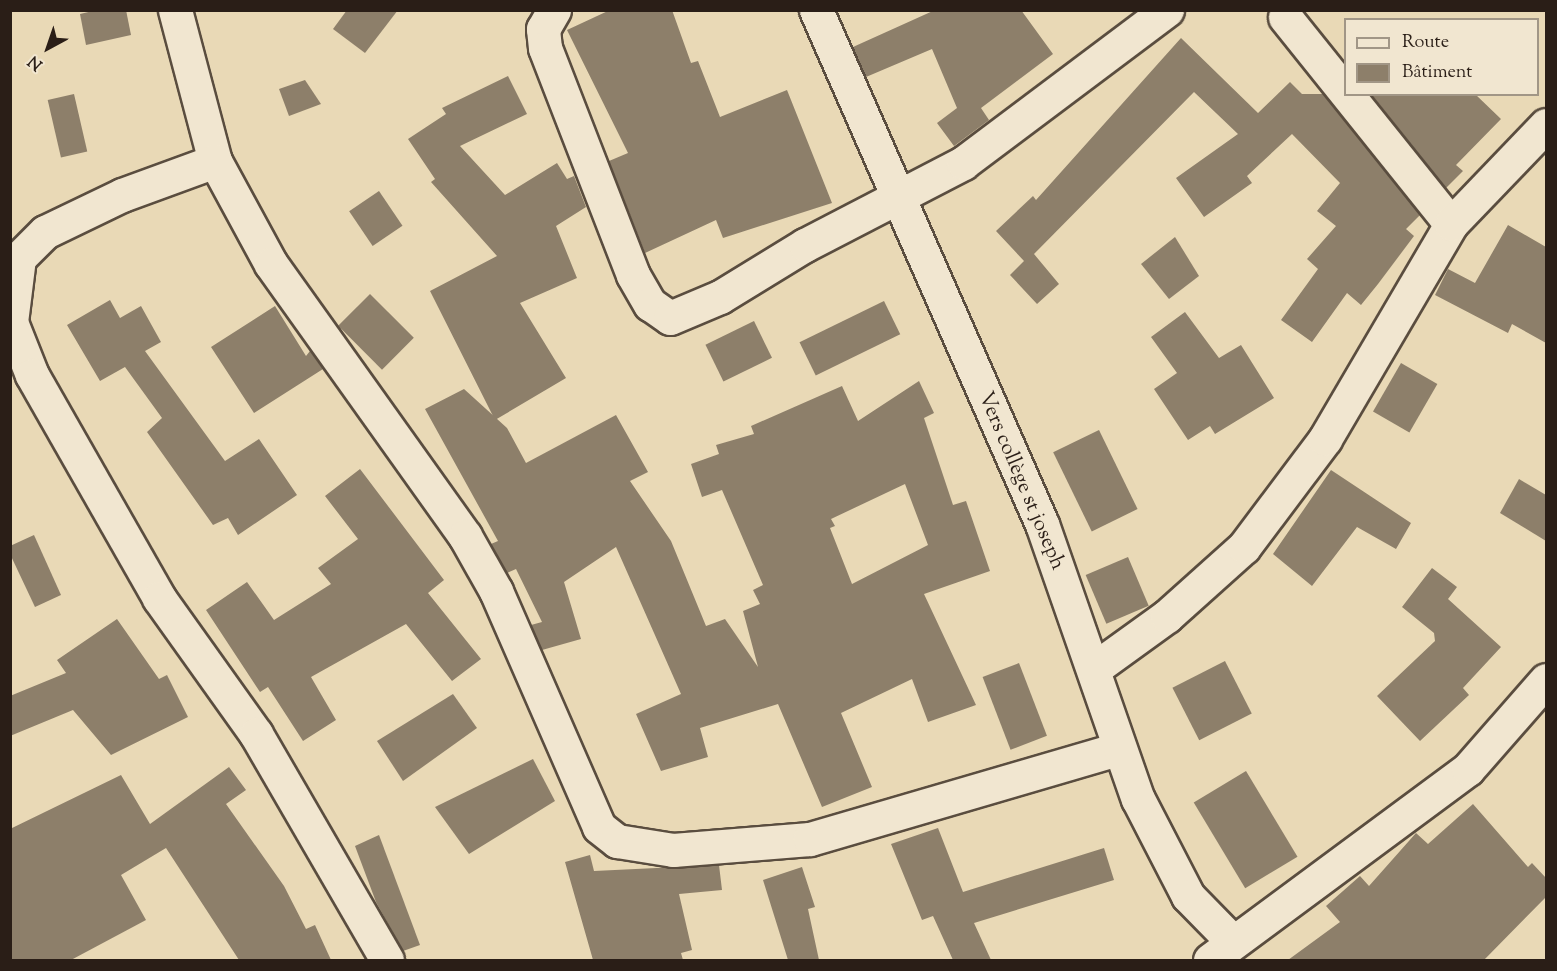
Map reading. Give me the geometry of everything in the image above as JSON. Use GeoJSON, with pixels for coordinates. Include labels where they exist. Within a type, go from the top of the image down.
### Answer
{"type":"FeatureCollection","features":[{"type":"Feature","properties":{"kind":"street"},"geometry":{"type":"LineString","coordinates":[[175,10],[215,161],[271,264],[465,536],[496,591],[599,827],[616,841],[673,850],[810,839],[1118,749]]}},
{"type":"Feature","properties":{"kind":"street"},"geometry":{"type":"LineString","coordinates":[[554,10],[543,29],[545,48],[633,276],[650,304],[670,318],[720,297],[897,197],[963,163],[1167,10]]}},
{"type":"Feature","properties":{"kind":"street","name":"Vers collège st joseph"},"geometry":{"type":"LineString","coordinates":[[816,10],[1042,524],[1095,668],[1118,749],[1188,896],[1222,951]]}},
{"type":"Feature","properties":{"kind":"street"},"geometry":{"type":"LineString","coordinates":[[1285,17],[1344,91]]}},
{"type":"Feature","properties":{"kind":"street"},"geometry":{"type":"LineString","coordinates":[[1348,96],[1451,224]]}},
{"type":"Feature","properties":{"kind":"street"},"geometry":{"type":"LineString","coordinates":[[1095,668],[1167,616],[1244,547],[1325,440],[1451,224],[1546,125]]}},
{"type":"Feature","properties":{"kind":"street"},"geometry":{"type":"LineString","coordinates":[[215,161],[122,195],[45,232],[19,258],[11,322],[32,375],[159,598],[256,734],[387,960]]}},
{"type":"Feature","properties":{"kind":"street"},"geometry":{"type":"LineString","coordinates":[[1222,951],[1468,769],[1546,680]]}},
{"type":"Feature","properties":{"kind":"building"},"geometry":{"type":"Polygon","coordinates":[[[97,10],[126,10],[131,35],[86,45],[80,14],[97,10]]]}},
{"type":"Feature","properties":{"kind":"building"},"geometry":{"type":"Polygon","coordinates":[[[347,10],[398,10],[365,53],[333,29],[347,10]]]}},
{"type":"Feature","properties":{"kind":"building"},"geometry":{"type":"Polygon","coordinates":[[[610,10],[672,10],[691,63],[698,61],[720,117],[787,90],[832,203],[723,238],[716,220],[645,253],[609,161],[628,153],[567,30],[610,10]]]}},
{"type":"Feature","properties":{"kind":"building"},"geometry":{"type":"Polygon","coordinates":[[[935,10],[1021,10],[1053,54],[981,108],[989,120],[954,146],[937,123],[957,108],[932,49],[866,77],[853,47],[935,10]]]}},
{"type":"Feature","properties":{"kind":"building"},"geometry":{"type":"Polygon","coordinates":[[[1181,38],[1258,113],[1290,82],[1302,94],[1323,94],[1420,215],[1406,229],[1414,236],[1361,305],[1347,293],[1312,342],[1281,320],[1318,269],[1307,259],[1336,226],[1317,211],[1340,183],[1292,134],[1247,176],[1252,183],[1204,217],[1176,178],[1238,134],[1194,92],[1034,254],[1059,284],[1037,304],[1010,275],[1024,261],[996,231],[1033,196],[1036,200],[1181,38]]]}},
{"type":"Feature","properties":{"kind":"building"},"geometry":{"type":"Polygon","coordinates":[[[508,76],[527,114],[460,146],[505,195],[557,163],[567,179],[574,176],[586,207],[556,226],[577,278],[520,303],[566,378],[495,420],[430,291],[497,256],[431,182],[435,179],[408,139],[446,114],[442,108],[508,76]]]}},
{"type":"Feature","properties":{"kind":"building"},"geometry":{"type":"Polygon","coordinates":[[[305,80],[321,104],[289,116],[279,89],[305,80]]]}},
{"type":"Feature","properties":{"kind":"building"},"geometry":{"type":"Polygon","coordinates":[[[74,94],[87,151],[61,158],[48,100],[74,94]]]}},
{"type":"Feature","properties":{"kind":"building"},"geometry":{"type":"Polygon","coordinates":[[[1373,96],[1477,96],[1501,119],[1456,165],[1463,171],[1446,188],[1373,96]]]}},
{"type":"Feature","properties":{"kind":"building"},"geometry":{"type":"Polygon","coordinates":[[[379,191],[402,226],[373,246],[349,211],[379,191]]]}},
{"type":"Feature","properties":{"kind":"building"},"geometry":{"type":"Polygon","coordinates":[[[1508,225],[1546,247],[1546,343],[1512,324],[1508,333],[1435,295],[1448,269],[1475,283],[1508,225]]]}},
{"type":"Feature","properties":{"kind":"building"},"geometry":{"type":"Polygon","coordinates":[[[1175,237],[1199,276],[1169,299],[1141,264],[1175,237]]]}},
{"type":"Feature","properties":{"kind":"building"},"geometry":{"type":"Polygon","coordinates":[[[370,294],[414,338],[382,370],[338,326],[370,294]]]}},
{"type":"Feature","properties":{"kind":"building"},"geometry":{"type":"Polygon","coordinates":[[[110,300],[120,318],[141,306],[161,342],[145,351],[225,461],[259,439],[297,495],[238,535],[228,518],[213,525],[147,432],[162,418],[125,367],[100,381],[67,325],[110,300]]]}},
{"type":"Feature","properties":{"kind":"building"},"geometry":{"type":"Polygon","coordinates":[[[884,301],[900,334],[816,375],[800,342],[884,301]]]}},
{"type":"Feature","properties":{"kind":"building"},"geometry":{"type":"Polygon","coordinates":[[[275,306],[306,356],[310,351],[323,369],[254,413],[211,347],[275,306]]]}},
{"type":"Feature","properties":{"kind":"building"},"geometry":{"type":"Polygon","coordinates":[[[1185,312],[1219,358],[1241,345],[1274,398],[1215,434],[1210,426],[1188,440],[1154,389],[1177,373],[1151,337],[1185,312]]]}},
{"type":"Feature","properties":{"kind":"building"},"geometry":{"type":"Polygon","coordinates":[[[754,321],[772,358],[723,382],[705,345],[754,321]]]}},
{"type":"Feature","properties":{"kind":"building"},"geometry":{"type":"Polygon","coordinates":[[[1401,363],[1437,384],[1409,432],[1373,411],[1401,363]]]}},
{"type":"Feature","properties":{"kind":"building"},"geometry":{"type":"Polygon","coordinates":[[[919,381],[934,413],[924,418],[953,505],[966,501],[990,571],[924,594],[976,705],[928,722],[912,679],[841,713],[872,787],[822,807],[778,704],[700,728],[708,757],[661,771],[636,714],[681,694],[616,547],[564,582],[581,639],[542,650],[531,625],[542,622],[516,569],[507,573],[491,544],[498,541],[425,409],[464,389],[507,428],[526,463],[616,415],[648,472],[630,481],[671,541],[706,626],[725,619],[758,667],[743,611],[760,604],[753,590],[763,585],[722,490],[702,497],[691,464],[719,454],[716,445],[754,434],[751,426],[842,386],[858,421],[919,381]],[[905,484],[831,519],[835,526],[830,528],[852,584],[928,545],[905,484]]]}},
{"type":"Feature","properties":{"kind":"building"},"geometry":{"type":"Polygon","coordinates":[[[1099,430],[1138,509],[1092,531],[1053,452],[1099,430]]]}},
{"type":"Feature","properties":{"kind":"building"},"geometry":{"type":"Polygon","coordinates":[[[360,469],[444,580],[428,593],[481,659],[452,681],[406,624],[311,677],[336,720],[303,741],[268,687],[260,692],[206,610],[247,582],[274,620],[331,584],[318,568],[358,539],[325,496],[360,469]]]}},
{"type":"Feature","properties":{"kind":"building"},"geometry":{"type":"Polygon","coordinates":[[[1331,470],[1411,523],[1396,549],[1357,527],[1312,586],[1273,554],[1331,470]]]}},
{"type":"Feature","properties":{"kind":"building"},"geometry":{"type":"Polygon","coordinates":[[[1519,479],[1546,495],[1546,541],[1500,513],[1519,479]]]}},
{"type":"Feature","properties":{"kind":"building"},"geometry":{"type":"Polygon","coordinates":[[[34,535],[61,595],[35,607],[10,554],[10,546],[34,535]]]}},
{"type":"Feature","properties":{"kind":"building"},"geometry":{"type":"Polygon","coordinates":[[[1128,557],[1149,606],[1106,624],[1086,575],[1128,557]]]}},
{"type":"Feature","properties":{"kind":"building"},"geometry":{"type":"Polygon","coordinates":[[[1432,568],[1457,587],[1448,599],[1501,647],[1463,688],[1469,695],[1420,741],[1377,696],[1435,641],[1434,633],[1402,607],[1432,568]]]}},
{"type":"Feature","properties":{"kind":"building"},"geometry":{"type":"Polygon","coordinates":[[[117,619],[159,679],[167,675],[188,717],[111,755],[73,710],[10,736],[10,696],[66,673],[57,660],[117,619]]]}},
{"type":"Feature","properties":{"kind":"building"},"geometry":{"type":"Polygon","coordinates":[[[1225,661],[1252,714],[1199,740],[1172,688],[1225,661]]]}},
{"type":"Feature","properties":{"kind":"building"},"geometry":{"type":"Polygon","coordinates":[[[1019,663],[1047,736],[1011,750],[983,677],[1019,663]]]}},
{"type":"Feature","properties":{"kind":"building"},"geometry":{"type":"Polygon","coordinates":[[[453,694],[477,728],[403,781],[377,741],[453,694]]]}},
{"type":"Feature","properties":{"kind":"building"},"geometry":{"type":"Polygon","coordinates":[[[533,759],[555,801],[469,854],[435,807],[533,759]]]}},
{"type":"Feature","properties":{"kind":"building"},"geometry":{"type":"Polygon","coordinates":[[[229,767],[246,790],[226,804],[284,886],[306,929],[315,925],[331,960],[239,960],[166,848],[121,875],[146,920],[71,960],[10,960],[10,829],[121,775],[150,824],[229,767]]]}},
{"type":"Feature","properties":{"kind":"building"},"geometry":{"type":"Polygon","coordinates":[[[1246,771],[1298,857],[1245,888],[1194,802],[1246,771]]]}},
{"type":"Feature","properties":{"kind":"building"},"geometry":{"type":"Polygon","coordinates":[[[1473,804],[1528,867],[1532,863],[1546,878],[1546,897],[1484,960],[1288,960],[1340,922],[1326,906],[1360,876],[1369,886],[1416,833],[1428,844],[1473,804]]]}},
{"type":"Feature","properties":{"kind":"building"},"geometry":{"type":"Polygon","coordinates":[[[938,828],[963,892],[1104,848],[1114,880],[974,923],[991,960],[953,960],[933,916],[922,920],[891,844],[938,828]]]}},
{"type":"Feature","properties":{"kind":"building"},"geometry":{"type":"Polygon","coordinates":[[[379,835],[420,945],[403,951],[376,902],[355,846],[379,835]]]}},
{"type":"Feature","properties":{"kind":"building"},"geometry":{"type":"Polygon","coordinates":[[[590,855],[594,871],[719,865],[722,890],[679,894],[692,950],[681,953],[683,960],[593,960],[565,862],[590,855]]]}},
{"type":"Feature","properties":{"kind":"building"},"geometry":{"type":"Polygon","coordinates":[[[802,867],[815,907],[808,909],[819,960],[788,960],[763,880],[802,867]]]}}]}
